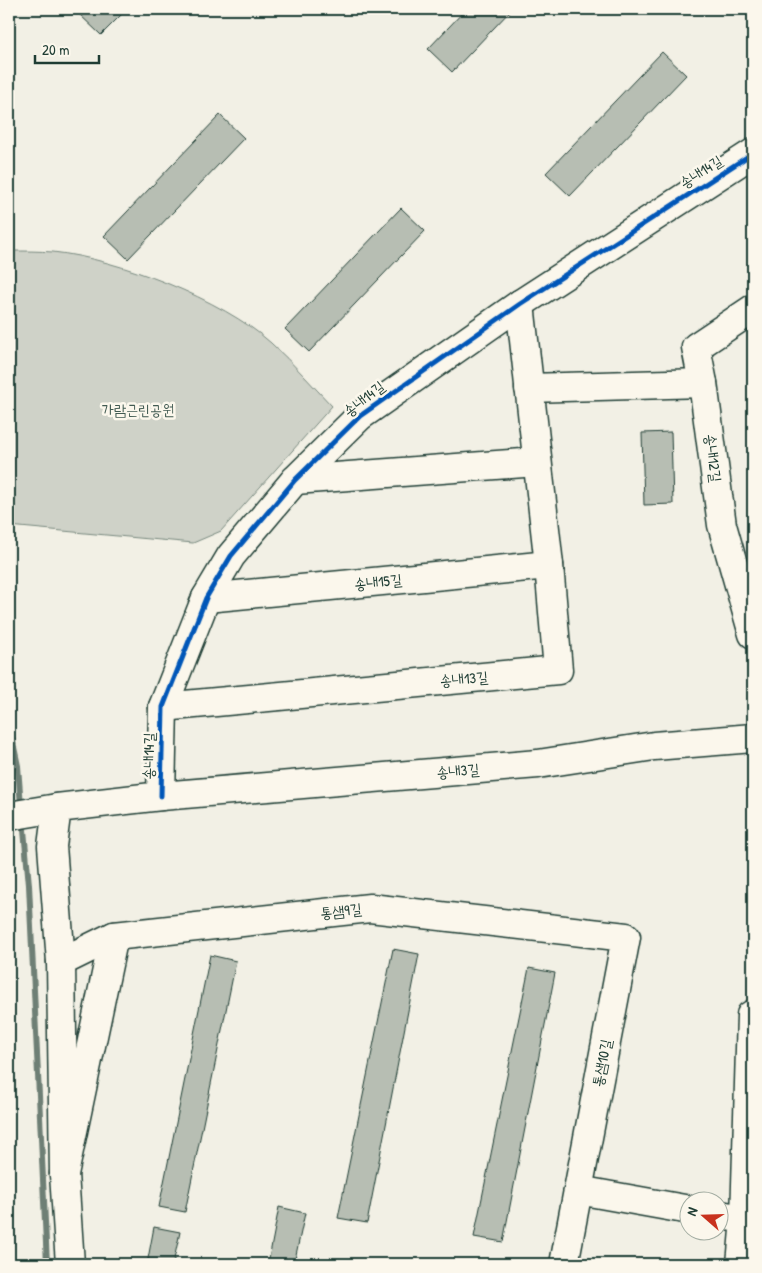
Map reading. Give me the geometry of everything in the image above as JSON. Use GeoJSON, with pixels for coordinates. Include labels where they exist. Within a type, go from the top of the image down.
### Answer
{"type":"FeatureCollection","features":[{"type":"Feature","properties":{"kind":"street","name":"송내14길"},"geometry":{"type":"LineString","coordinates":[[161,796],[163,706],[206,598],[231,556],[295,480],[360,416],[520,304],[753,153]]}},
{"type":"Feature","properties":{"kind":"street","name":"송내13길"},"geometry":{"type":"LineString","coordinates":[[163,706],[558,670],[550,565],[520,304]]}},
{"type":"Feature","properties":{"kind":"street","name":"송내12길"},"geometry":{"type":"LineString","coordinates":[[753,310],[696,347],[703,383],[722,524],[753,634]]}},
{"type":"Feature","properties":{"kind":"street"},"geometry":{"type":"LineString","coordinates":[[529,388],[703,383]]}},
{"type":"Feature","properties":{"kind":"street"},"geometry":{"type":"LineString","coordinates":[[295,480],[537,462]]}},
{"type":"Feature","properties":{"kind":"street","name":"송내15길"},"geometry":{"type":"LineString","coordinates":[[206,598],[550,565]]}},
{"type":"Feature","properties":{"kind":"street","name":"송내3길"},"geometry":{"type":"LineString","coordinates":[[9,816],[161,796],[538,764],[654,746],[753,738]]}},
{"type":"Feature","properties":{"kind":"street"},"geometry":{"type":"LineString","coordinates":[[47,810],[52,846],[61,962],[64,1174],[70,1264]]}},
{"type":"Feature","properties":{"kind":"street","name":"통샘9길"},"geometry":{"type":"LineString","coordinates":[[61,962],[114,936],[370,908],[626,937]]}},
{"type":"Feature","properties":{"kind":"street"},"geometry":{"type":"LineString","coordinates":[[64,1174],[114,936]]}},
{"type":"Feature","properties":{"kind":"street","name":"통샘10길"},"geometry":{"type":"LineString","coordinates":[[564,1264],[626,937]]}},
{"type":"Feature","properties":{"kind":"street"},"geometry":{"type":"LineString","coordinates":[[741,1264],[732,1217],[751,1015],[753,1014]]}},
{"type":"Feature","properties":{"kind":"street"},"geometry":{"type":"LineString","coordinates":[[578,1190],[680,1208]]}},
{"type":"Feature","properties":{"kind":"green space","name":"가람근린공원"},"geometry":{"type":"Polygon","coordinates":[[[11,251],[53,252],[108,263],[138,272],[198,297],[225,311],[271,343],[332,406],[221,531],[193,543],[9,526],[11,251]]]}},
{"type":"Feature","properties":{"kind":"building"},"geometry":{"type":"Polygon","coordinates":[[[80,9],[127,9],[101,35],[77,12],[80,9]]]}},
{"type":"Feature","properties":{"kind":"building"},"geometry":{"type":"Polygon","coordinates":[[[466,9],[512,9],[452,72],[428,49],[466,9]]]}},
{"type":"Feature","properties":{"kind":"building"},"geometry":{"type":"Polygon","coordinates":[[[662,52],[686,75],[570,196],[546,173],[662,52]]]}},
{"type":"Feature","properties":{"kind":"building"},"geometry":{"type":"Polygon","coordinates":[[[220,115],[244,138],[128,259],[104,236],[220,115]]]}},
{"type":"Feature","properties":{"kind":"building"},"geometry":{"type":"Polygon","coordinates":[[[401,208],[425,231],[309,352],[285,329],[401,208]]]}},
{"type":"Feature","properties":{"kind":"building"},"geometry":{"type":"Polygon","coordinates":[[[671,432],[673,504],[644,505],[642,433],[671,432]]]}},
{"type":"Feature","properties":{"kind":"building"},"geometry":{"type":"Polygon","coordinates":[[[393,949],[419,954],[367,1223],[338,1218],[393,949]]]}},
{"type":"Feature","properties":{"kind":"building"},"geometry":{"type":"Polygon","coordinates":[[[210,955],[236,961],[185,1212],[159,1207],[210,955]]]}},
{"type":"Feature","properties":{"kind":"building"},"geometry":{"type":"Polygon","coordinates":[[[529,968],[555,973],[503,1242],[474,1237],[529,968]]]}},
{"type":"Feature","properties":{"kind":"building"},"geometry":{"type":"Polygon","coordinates":[[[279,1207],[305,1213],[294,1264],[268,1264],[279,1207]]]}},
{"type":"Feature","properties":{"kind":"building"},"geometry":{"type":"Polygon","coordinates":[[[154,1227],[180,1232],[173,1264],[147,1264],[154,1227]]]}},
{"type":"Feature","properties":{"kind":"waterway"},"geometry":{"type":"LineString","coordinates":[[9,724],[18,766],[21,806]]}},
{"type":"Feature","properties":{"kind":"waterway"},"geometry":{"type":"LineString","coordinates":[[23,819],[29,885],[47,1264]]}},
{"type":"Feature","properties":{"kind":"cycle path"},"geometry":{"type":"LineString","coordinates":[[161,796],[163,707],[206,598],[231,556],[295,480],[360,416],[520,304],[753,153]]}}]}
